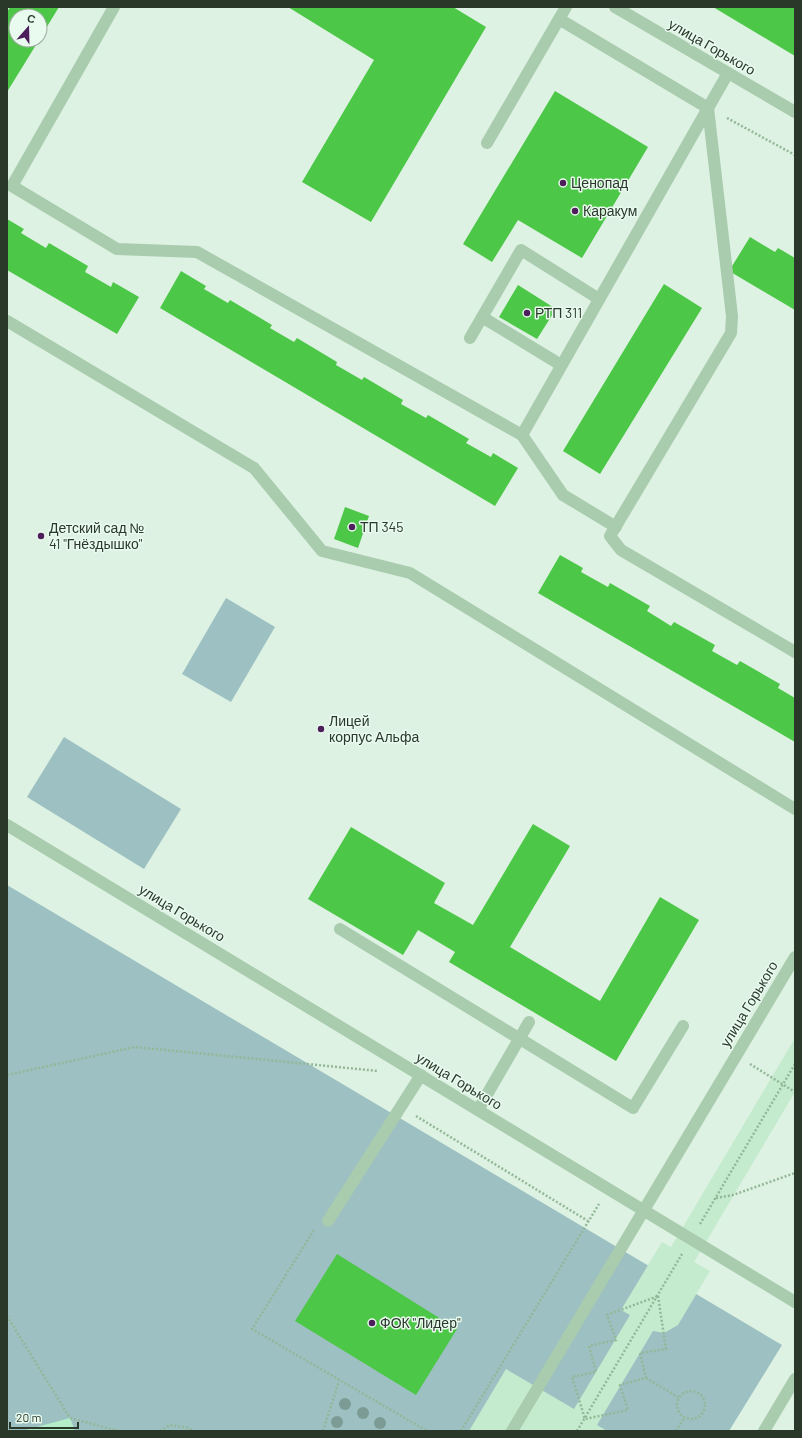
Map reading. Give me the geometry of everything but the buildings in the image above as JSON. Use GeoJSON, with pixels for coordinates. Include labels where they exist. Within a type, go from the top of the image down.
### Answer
{"type":"FeatureCollection","features":[{"type":"Feature","properties":{"kind":"street"},"geometry":{"type":"LineString","coordinates":[[114,7],[10,188],[117,249],[197,252],[522,435],[563,495],[616,527]]}},
{"type":"Feature","properties":{"kind":"street"},"geometry":{"type":"LineString","coordinates":[[488,143],[566,7]]}},
{"type":"Feature","properties":{"kind":"street","name":"улица Горького"},"geometry":{"type":"LineString","coordinates":[[615,7],[795,112]]}},
{"type":"Feature","properties":{"kind":"street"},"geometry":{"type":"LineString","coordinates":[[559,19],[708,108]]}},
{"type":"Feature","properties":{"kind":"street"},"geometry":{"type":"LineString","coordinates":[[522,435],[728,73]]}},
{"type":"Feature","properties":{"kind":"street"},"geometry":{"type":"LineString","coordinates":[[708,108],[732,316],[731,333],[610,536],[621,550],[795,652]]}},
{"type":"Feature","properties":{"kind":"street"},"geometry":{"type":"LineString","coordinates":[[470,338],[521,250],[599,299]]}},
{"type":"Feature","properties":{"kind":"street"},"geometry":{"type":"LineString","coordinates":[[482,317],[561,365]]}},
{"type":"Feature","properties":{"kind":"street"},"geometry":{"type":"LineString","coordinates":[[7,321],[254,468],[322,551],[410,573],[795,809]]}},
{"type":"Feature","properties":{"kind":"street","name":"улица Горького"},"geometry":{"type":"LineString","coordinates":[[7,825],[644,1210],[795,957]]}},
{"type":"Feature","properties":{"kind":"street"},"geometry":{"type":"LineString","coordinates":[[340,929],[633,1108],[683,1026]]}},
{"type":"Feature","properties":{"kind":"street"},"geometry":{"type":"LineString","coordinates":[[478,1110],[529,1022]]}},
{"type":"Feature","properties":{"kind":"street"},"geometry":{"type":"LineString","coordinates":[[328,1221],[421,1075]]}},
{"type":"Feature","properties":{"kind":"street"},"geometry":{"type":"LineString","coordinates":[[512,1431],[644,1210],[795,1302]]}},
{"type":"Feature","properties":{"kind":"street"},"geometry":{"type":"LineString","coordinates":[[764,1431],[795,1380]]}},
{"type":"Feature","properties":{"kind":"path"},"geometry":{"type":"LineString","coordinates":[[708,108],[795,156]]}},
{"type":"Feature","properties":{"kind":"path"},"geometry":{"type":"LineString","coordinates":[[7,1075],[135,1047],[381,1071]]}},
{"type":"Feature","properties":{"kind":"path"},"geometry":{"type":"LineString","coordinates":[[736,1056],[795,1092]]}},
{"type":"Feature","properties":{"kind":"path"},"geometry":{"type":"LineString","coordinates":[[400,1106],[588,1221]]}},
{"type":"Feature","properties":{"kind":"path"},"geometry":{"type":"LineString","coordinates":[[715,1198],[733,1195],[795,1173]]}},
{"type":"Feature","properties":{"kind":"path"},"geometry":{"type":"LineString","coordinates":[[461,1431],[608,1189]]}},
{"type":"Feature","properties":{"kind":"path"},"geometry":{"type":"LineString","coordinates":[[314,1229],[252,1329],[427,1431]]}},
{"type":"Feature","properties":{"kind":"path"},"geometry":{"type":"LineString","coordinates":[[646,1378],[640,1353],[666,1349],[658,1296],[608,1315],[616,1340],[589,1346],[596,1372],[572,1377],[585,1419],[628,1410],[620,1385],[646,1378],[678,1397]]}},
{"type":"Feature","properties":{"kind":"path"},"geometry":{"type":"LineString","coordinates":[[7,1316],[70,1418],[118,1431]]}},
{"type":"Feature","properties":{"kind":"path"},"geometry":{"type":"LineString","coordinates":[[323,1431],[339,1381]]}},
{"type":"Feature","properties":{"kind":"path"},"geometry":{"type":"LineString","coordinates":[[684,1392],[698,1392],[703,1398],[705,1405],[703,1412],[698,1417],[691,1419],[684,1418],[678,1413],[676,1405],[678,1397],[684,1392]]}},
{"type":"Feature","properties":{"kind":"path"},"geometry":{"type":"LineString","coordinates":[[676,1431],[684,1418]]}},
{"type":"Feature","properties":{"kind":"path"},"geometry":{"type":"LineString","coordinates":[[160,1431],[170,1425],[189,1428],[192,1431]]}},
{"type":"Feature","properties":{"kind":"shaded area"},"geometry":{"type":"Polygon","coordinates":[[[226,598],[275,627],[231,702],[182,674],[226,598]]]}},
{"type":"Feature","properties":{"kind":"shaded area"},"geometry":{"type":"Polygon","coordinates":[[[64,737],[181,809],[144,869],[27,797],[64,737]]]}},
{"type":"Feature","properties":{"kind":"shaded area"},"geometry":{"type":"Polygon","coordinates":[[[7,885],[782,1345],[729,1431],[7,1431],[7,885]]]}},
{"type":"Feature","properties":{"kind":"shaded area"},"geometry":{"type":"Polygon","coordinates":[[[795,1038],[795,1092],[694,1262],[710,1271],[678,1325],[664,1333],[653,1331],[597,1425],[607,1431],[469,1431],[506,1369],[574,1409],[630,1315],[621,1310],[662,1242],[671,1247],[795,1038]]]}},
{"type":"Feature","properties":{"kind":"sand"},"geometry":{"type":"Polygon","coordinates":[[[70,1418],[75,1431],[22,1431],[70,1418]]]}},
{"type":"Feature","properties":{"kind":"place","name":"Ценопад"},"geometry":{"type":"Point","coordinates":[563,183]}},
{"type":"Feature","properties":{"kind":"place","name":"Каракум"},"geometry":{"type":"Point","coordinates":[575,211]}},
{"type":"Feature","properties":{"kind":"place","name":"РТП 311"},"geometry":{"type":"Point","coordinates":[527,313]}},
{"type":"Feature","properties":{"kind":"place","name":"ТП 345"},"geometry":{"type":"Point","coordinates":[352,527]}},
{"type":"Feature","properties":{"kind":"place","name":"Детский сад № 41 \"Гнёздышко\""},"geometry":{"type":"Point","coordinates":[41,536]}},
{"type":"Feature","properties":{"kind":"place","name":"Лицей корпус Альфа"},"geometry":{"type":"Point","coordinates":[321,729]}},
{"type":"Feature","properties":{"kind":"place","name":"ФОК \"Лидер\""},"geometry":{"type":"Point","coordinates":[372,1323]}}]}
